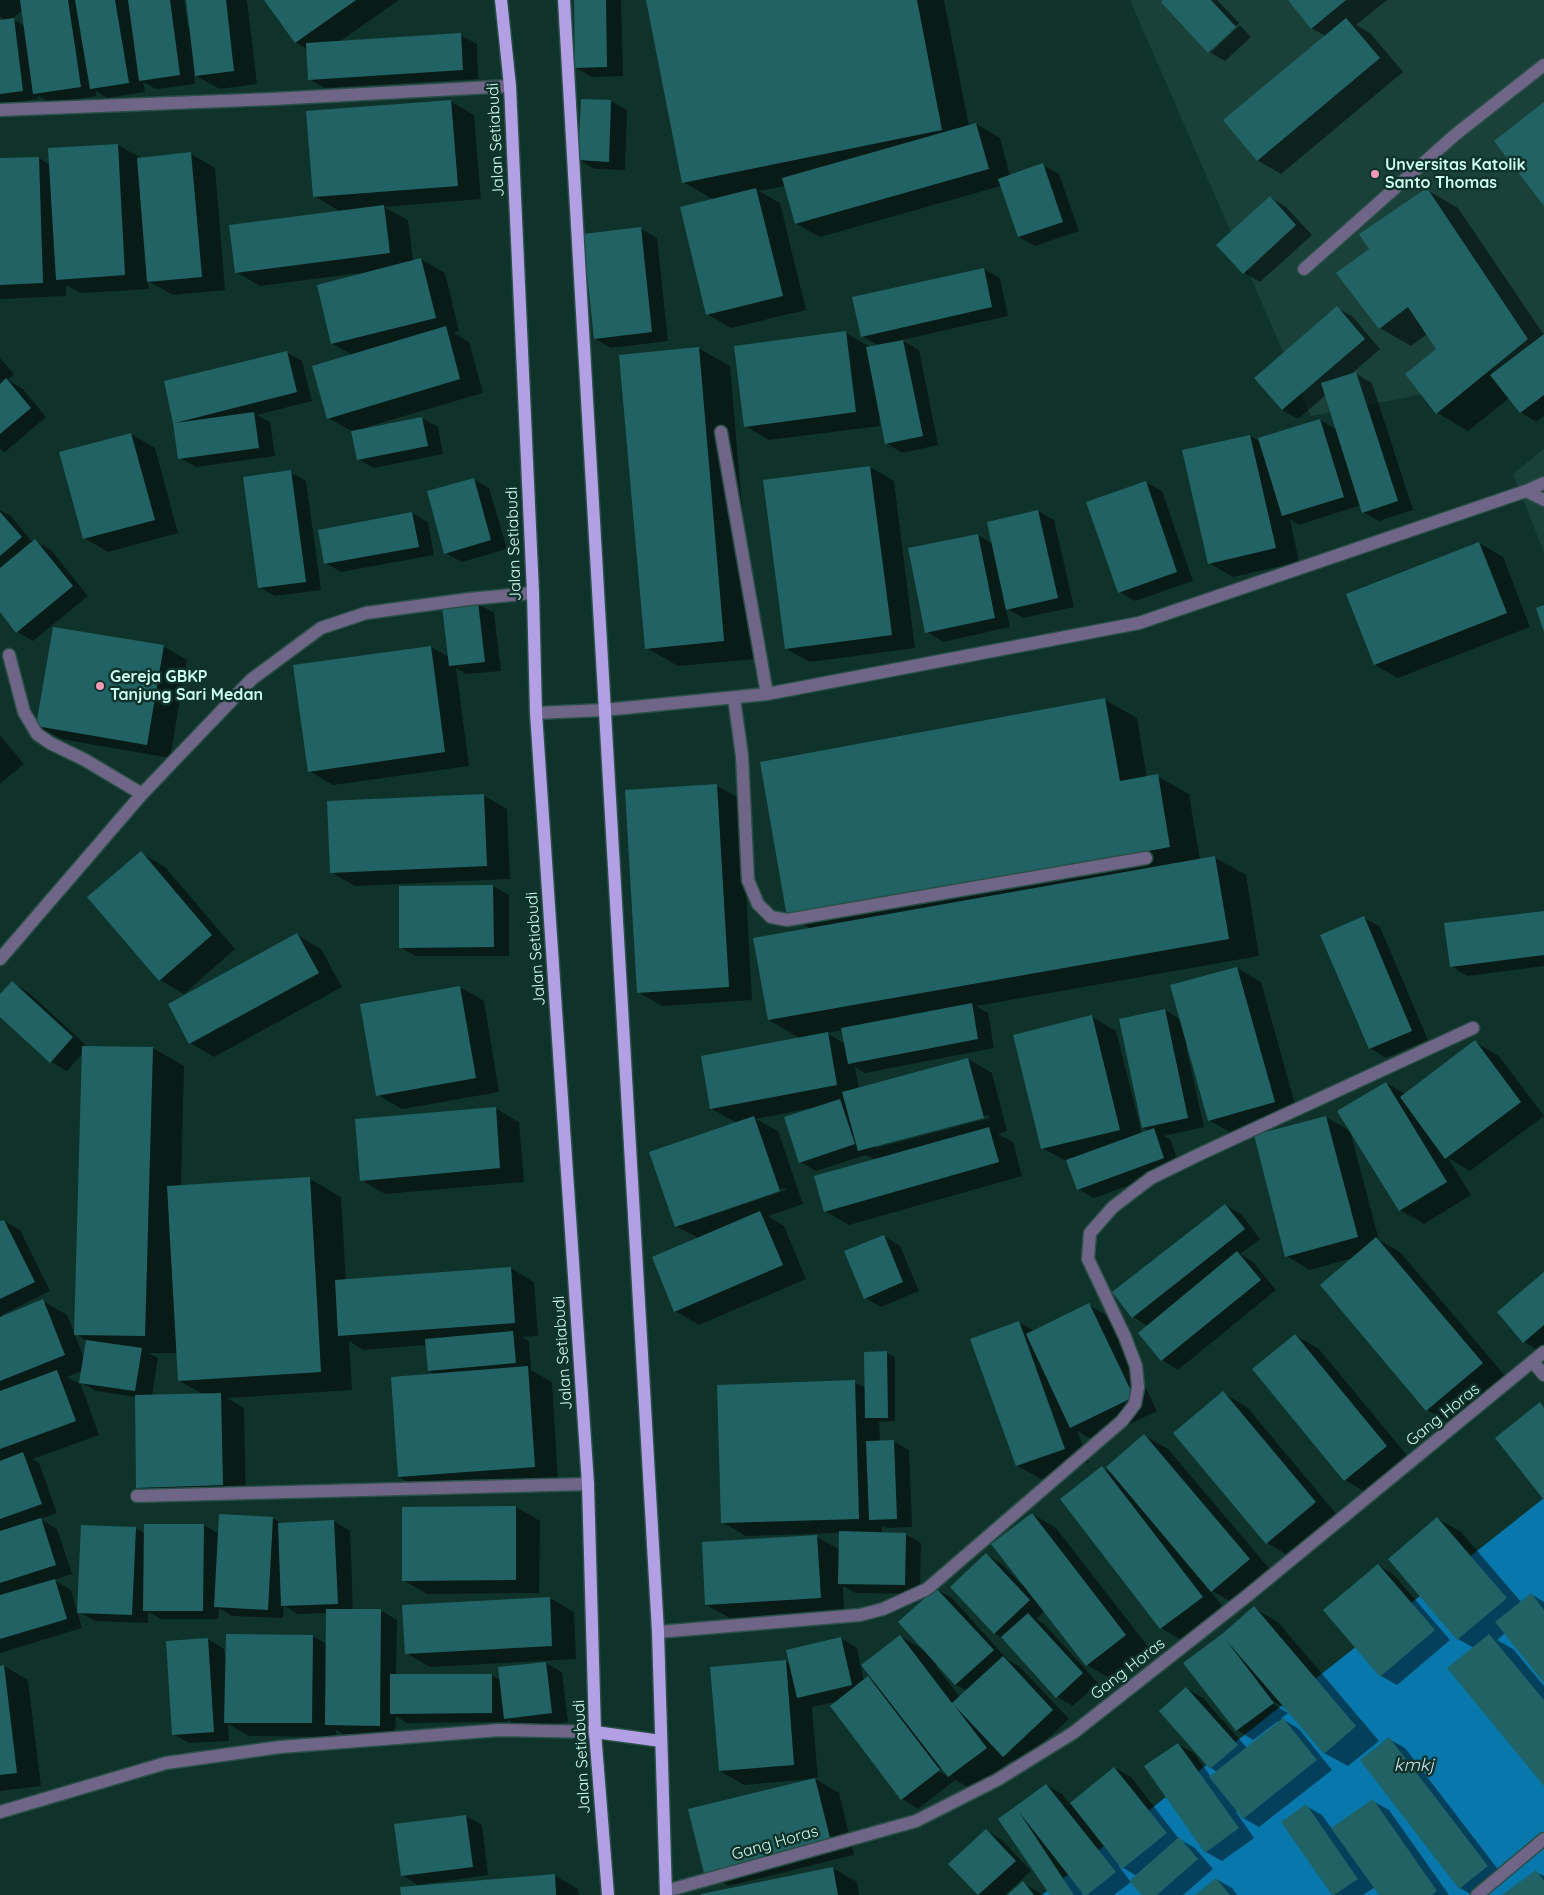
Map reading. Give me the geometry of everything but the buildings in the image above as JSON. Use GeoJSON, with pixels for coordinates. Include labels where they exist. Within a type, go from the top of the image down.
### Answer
{"type":"FeatureCollection","features":[{"type":"Feature","properties":{"kind":"main road","name":"Jalan Setiabudi"},"geometry":{"type":"LineString","coordinates":[[501,0],[510,86],[533,594],[536,713],[588,1484],[596,1732],[608,1895]]}},
{"type":"Feature","properties":{"kind":"main road"},"geometry":{"type":"LineString","coordinates":[[564,0],[658,1632],[666,1893]]}},
{"type":"Feature","properties":{"kind":"main road"},"geometry":{"type":"LineString","coordinates":[[596,1732],[661,1741]]}},
{"type":"Feature","properties":{"kind":"street"},"geometry":{"type":"LineString","coordinates":[[1304,268],[1456,134],[1544,65]]}},
{"type":"Feature","properties":{"kind":"street"},"geometry":{"type":"LineString","coordinates":[[0,110],[272,99],[510,86]]}},
{"type":"Feature","properties":{"kind":"street"},"geometry":{"type":"LineString","coordinates":[[721,432],[767,694]]}},
{"type":"Feature","properties":{"kind":"street"},"geometry":{"type":"LineString","coordinates":[[536,713],[604,710],[767,694],[1139,623],[1526,491],[1544,483]]}},
{"type":"Feature","properties":{"kind":"street"},"geometry":{"type":"LineString","coordinates":[[1526,491],[1544,500]]}},
{"type":"Feature","properties":{"kind":"street"},"geometry":{"type":"LineString","coordinates":[[0,959],[142,794],[252,679],[321,628],[366,613],[469,599],[533,594]]}},
{"type":"Feature","properties":{"kind":"street"},"geometry":{"type":"LineString","coordinates":[[9,655],[24,712],[37,734],[142,794]]}},
{"type":"Feature","properties":{"kind":"street"},"geometry":{"type":"LineString","coordinates":[[734,698],[742,756],[748,880],[758,904],[771,917],[786,920],[1146,858]]}},
{"type":"Feature","properties":{"kind":"street"},"geometry":{"type":"LineString","coordinates":[[658,1632],[860,1615],[883,1609],[927,1588],[1122,1422],[1135,1404],[1138,1387],[1136,1366],[1125,1337],[1088,1259],[1090,1233],[1112,1207],[1151,1178],[1473,1028]]}},
{"type":"Feature","properties":{"kind":"street","name":"Gang Horas"},"geometry":{"type":"LineString","coordinates":[[666,1893],[916,1821],[998,1780],[1073,1733],[1254,1590],[1544,1352]]}},
{"type":"Feature","properties":{"kind":"street"},"geometry":{"type":"LineString","coordinates":[[1533,1362],[1544,1375]]}},
{"type":"Feature","properties":{"kind":"street"},"geometry":{"type":"LineString","coordinates":[[137,1496],[588,1484]]}},
{"type":"Feature","properties":{"kind":"street"},"geometry":{"type":"LineString","coordinates":[[0,1812],[166,1763],[280,1747],[500,1730],[596,1732]]}},
{"type":"Feature","properties":{"kind":"street"},"geometry":{"type":"LineString","coordinates":[[1476,1895],[1544,1839]]}},
{"type":"Feature","properties":{"kind":"shaded area","name":"Unversitas Katolik Santo Thomas"},"geometry":{"type":"Polygon","coordinates":[[[1130,0],[1544,0],[1544,348],[1454,388],[1311,416],[1130,0]]]}},
{"type":"Feature","properties":{"kind":"shaded area"},"geometry":{"type":"Polygon","coordinates":[[[1544,449],[1544,552],[1513,474],[1544,449]]]}},
{"type":"Feature","properties":{"kind":"water","name":"kmkj"},"geometry":{"type":"Polygon","coordinates":[[[1544,1498],[1544,1895],[1042,1895],[1544,1498]]]}},
{"type":"Feature","properties":{"kind":"place","name":"Unversitas Katolik Santo Thomas"},"geometry":{"type":"Point","coordinates":[1375,174]}},
{"type":"Feature","properties":{"kind":"place","name":"Gereja GBKP Tanjung Sari Medan"},"geometry":{"type":"Point","coordinates":[100,686]}}]}
